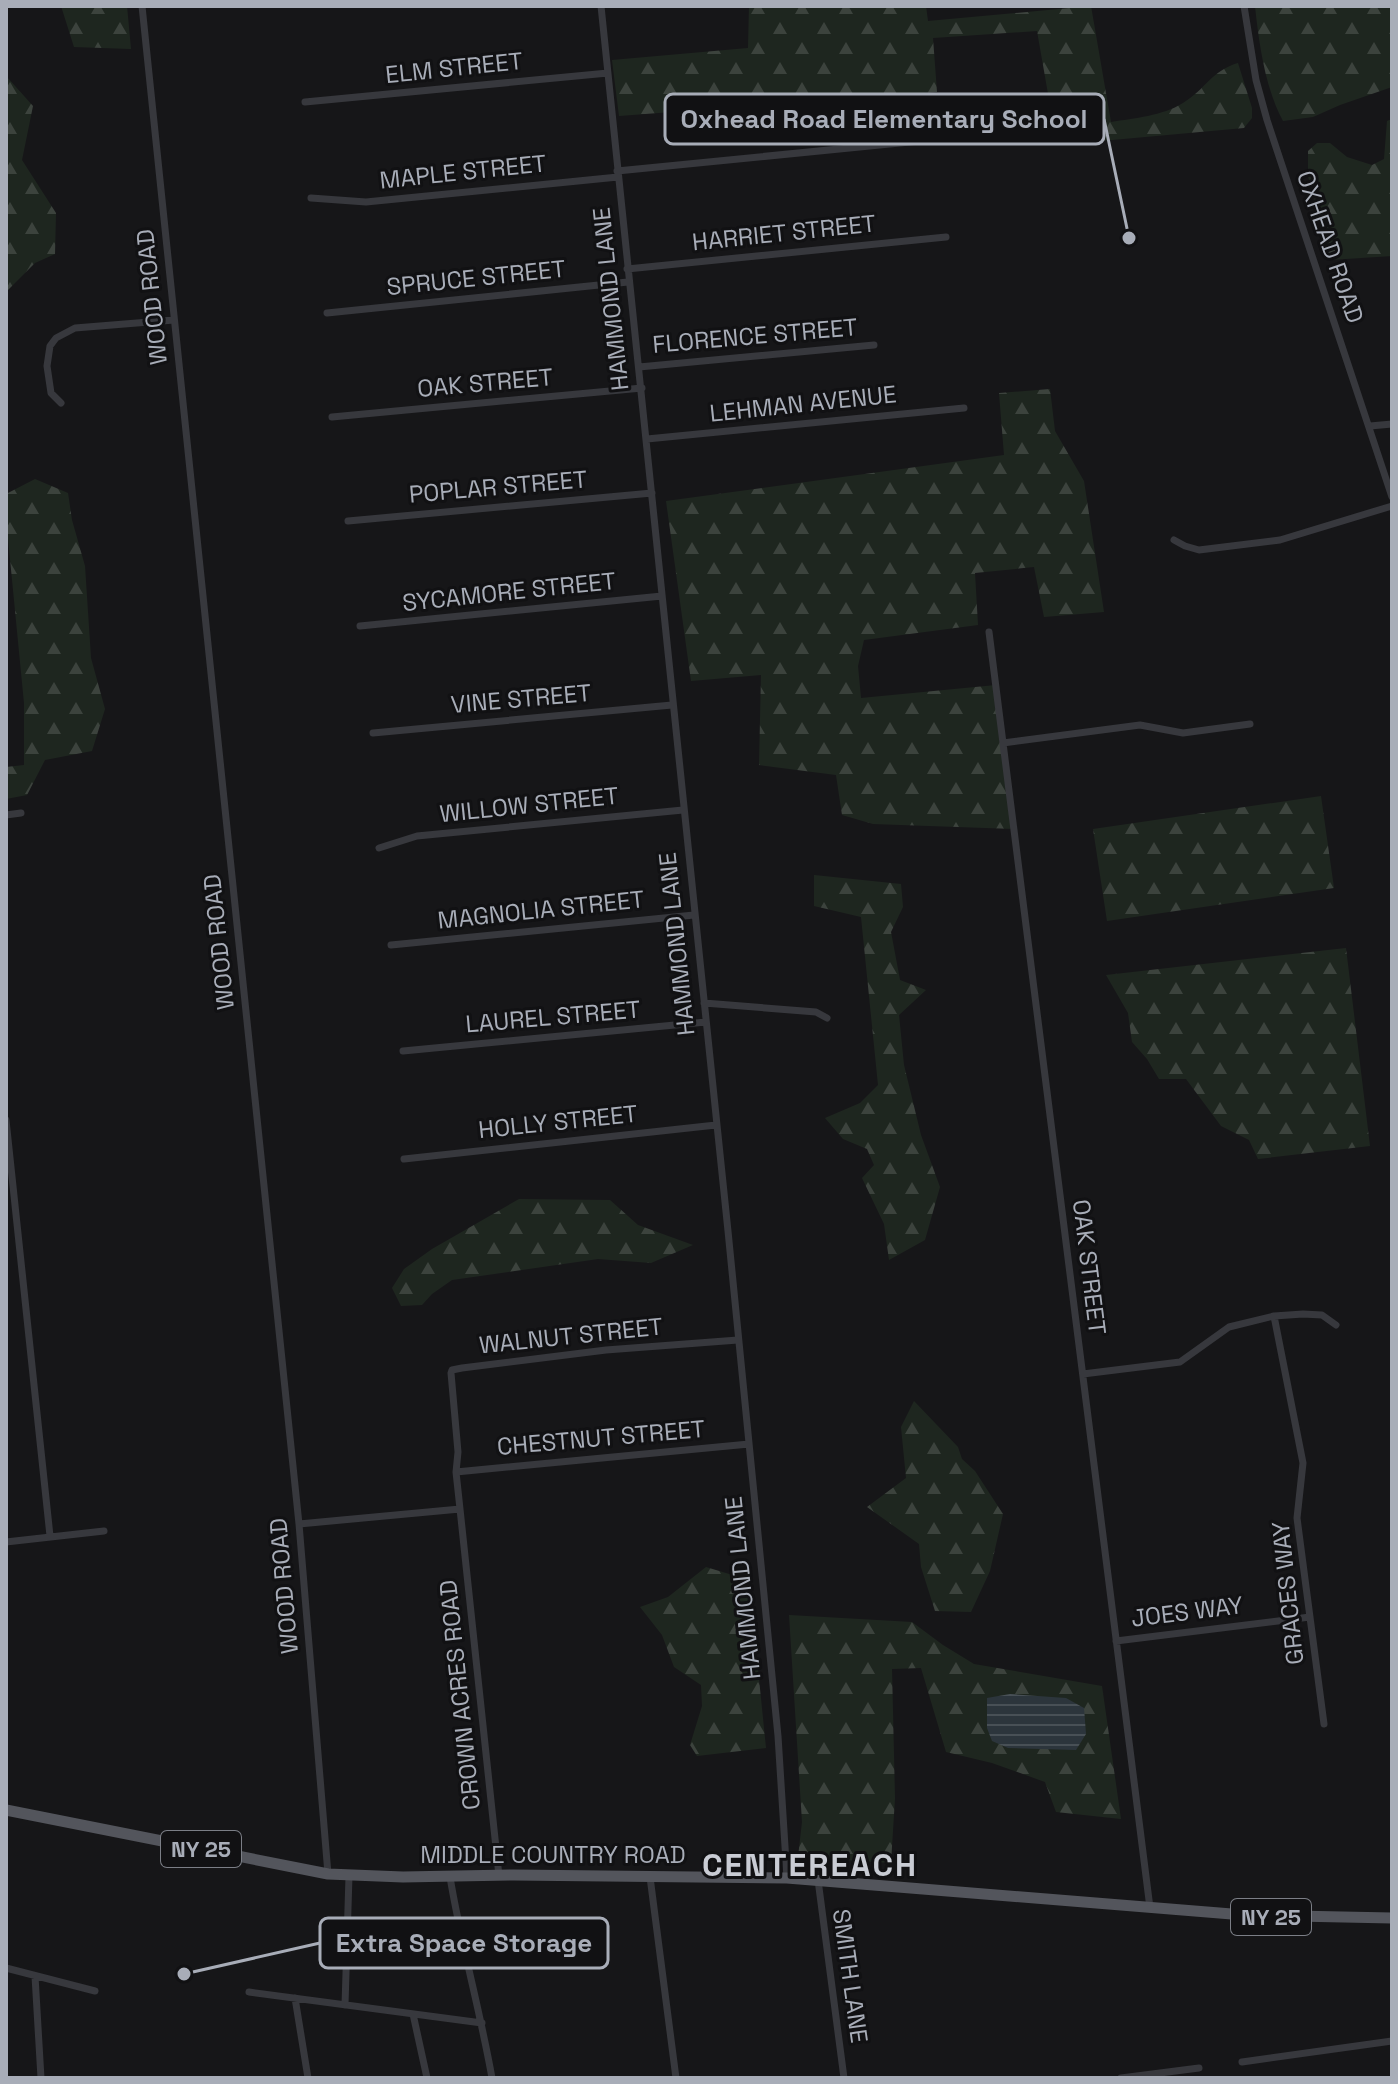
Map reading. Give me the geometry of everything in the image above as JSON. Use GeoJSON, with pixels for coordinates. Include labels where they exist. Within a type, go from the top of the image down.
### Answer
{"type":"FeatureCollection","features":[{"type":"Feature","properties":{"kind":"main road","name":"MIDDLE COUNTRY ROAD"},"geometry":{"type":"LineString","coordinates":[[6,1810],[349,1876],[787,1878],[1285,1917],[1392,1918]]}},
{"type":"Feature","properties":{"kind":"street","name":"WOOD ROAD"},"geometry":{"type":"LineString","coordinates":[[142,6],[299,1524],[328,1874]]}},
{"type":"Feature","properties":{"kind":"street","name":"HAMMOND LANE"},"geometry":{"type":"LineString","coordinates":[[601,6],[749,1444],[778,1736],[787,1878]]}},
{"type":"Feature","properties":{"kind":"street","name":"OXHEAD ROAD"},"geometry":{"type":"LineString","coordinates":[[1244,6],[1249,45],[1267,120],[1392,497]]}},
{"type":"Feature","properties":{"kind":"street","name":"ELM STREET"},"geometry":{"type":"LineString","coordinates":[[305,102],[608,73]]}},
{"type":"Feature","properties":{"kind":"street","name":"MAPLE STREET"},"geometry":{"type":"LineString","coordinates":[[311,198],[366,202],[940,139],[949,137],[961,124]]}},
{"type":"Feature","properties":{"kind":"street","name":"HARRIET STREET"},"geometry":{"type":"LineString","coordinates":[[627,269],[946,237]]}},
{"type":"Feature","properties":{"kind":"street","name":"SPRUCE STREET"},"geometry":{"type":"LineString","coordinates":[[327,313],[628,282]]}},
{"type":"Feature","properties":{"kind":"street"},"geometry":{"type":"LineString","coordinates":[[61,403],[51,393],[47,366],[50,346],[56,338],[75,328],[174,320]]}},
{"type":"Feature","properties":{"kind":"street","name":"FLORENCE STREET"},"geometry":{"type":"LineString","coordinates":[[639,367],[874,345]]}},
{"type":"Feature","properties":{"kind":"street","name":"OAK STREET"},"geometry":{"type":"LineString","coordinates":[[332,417],[642,388]]}},
{"type":"Feature","properties":{"kind":"street","name":"LEHMAN AVENUE"},"geometry":{"type":"LineString","coordinates":[[647,439],[964,408]]}},
{"type":"Feature","properties":{"kind":"street"},"geometry":{"type":"LineString","coordinates":[[1370,426],[1392,424]]}},
{"type":"Feature","properties":{"kind":"street","name":"POPLAR STREET"},"geometry":{"type":"LineString","coordinates":[[348,521],[652,493]]}},
{"type":"Feature","properties":{"kind":"street"},"geometry":{"type":"LineString","coordinates":[[1174,540],[1199,550],[1280,540],[1392,506]]}},
{"type":"Feature","properties":{"kind":"street","name":"SYCAMORE STREET"},"geometry":{"type":"LineString","coordinates":[[360,626],[662,596]]}},
{"type":"Feature","properties":{"kind":"street","name":"OAK STREET"},"geometry":{"type":"LineString","coordinates":[[989,632],[1150,1908]]}},
{"type":"Feature","properties":{"kind":"street","name":"VINE STREET"},"geometry":{"type":"LineString","coordinates":[[373,733],[672,705]]}},
{"type":"Feature","properties":{"kind":"street"},"geometry":{"type":"LineString","coordinates":[[1003,743],[1140,725],[1189,733],[1250,724]]}},
{"type":"Feature","properties":{"kind":"street","name":"WILLOW STREET"},"geometry":{"type":"LineString","coordinates":[[379,848],[417,836],[683,810]]}},
{"type":"Feature","properties":{"kind":"street"},"geometry":{"type":"LineString","coordinates":[[6,815],[21,813]]}},
{"type":"Feature","properties":{"kind":"street","name":"MAGNOLIA STREET"},"geometry":{"type":"LineString","coordinates":[[391,945],[694,915]]}},
{"type":"Feature","properties":{"kind":"street"},"geometry":{"type":"LineString","coordinates":[[704,1003],[816,1012],[827,1018]]}},
{"type":"Feature","properties":{"kind":"street","name":"LAUREL STREET"},"geometry":{"type":"LineString","coordinates":[[403,1051],[706,1022]]}},
{"type":"Feature","properties":{"kind":"street"},"geometry":{"type":"LineString","coordinates":[[6,1120],[9,1177],[50,1536]]}},
{"type":"Feature","properties":{"kind":"street","name":"HOLLY STREET"},"geometry":{"type":"LineString","coordinates":[[404,1159],[716,1125]]}},
{"type":"Feature","properties":{"kind":"street"},"geometry":{"type":"LineString","coordinates":[[1083,1374],[1180,1362],[1229,1327],[1274,1316],[1322,1315],[1336,1325]]}},
{"type":"Feature","properties":{"kind":"street","name":"GRACES WAY"},"geometry":{"type":"LineString","coordinates":[[1274,1316],[1303,1463],[1297,1518],[1324,1724]]}},
{"type":"Feature","properties":{"kind":"street","name":"WALNUT STREET"},"geometry":{"type":"LineString","coordinates":[[460,1509],[452,1370],[606,1350],[738,1340]]}},
{"type":"Feature","properties":{"kind":"street","name":"CHESTNUT STREET"},"geometry":{"type":"LineString","coordinates":[[456,1472],[749,1444]]}},
{"type":"Feature","properties":{"kind":"street"},"geometry":{"type":"LineString","coordinates":[[299,1524],[460,1509]]}},
{"type":"Feature","properties":{"kind":"street","name":"CROWN ACRES ROAD"},"geometry":{"type":"LineString","coordinates":[[460,1509],[499,1876]]}},
{"type":"Feature","properties":{"kind":"street"},"geometry":{"type":"LineString","coordinates":[[6,1542],[104,1531]]}},
{"type":"Feature","properties":{"kind":"street","name":"JOES WAY"},"geometry":{"type":"LineString","coordinates":[[1116,1641],[1310,1617]]}},
{"type":"Feature","properties":{"kind":"street"},"geometry":{"type":"LineString","coordinates":[[345,2005],[349,1876]]}},
{"type":"Feature","properties":{"kind":"street"},"geometry":{"type":"LineString","coordinates":[[450,1877],[492,2078]]}},
{"type":"Feature","properties":{"kind":"street"},"geometry":{"type":"LineString","coordinates":[[650,1877],[676,2078]]}},
{"type":"Feature","properties":{"kind":"street","name":"SMITH LANE"},"geometry":{"type":"LineString","coordinates":[[818,1880],[844,2078]]}},
{"type":"Feature","properties":{"kind":"street"},"geometry":{"type":"LineString","coordinates":[[6,1968],[95,1991]]}},
{"type":"Feature","properties":{"kind":"street"},"geometry":{"type":"LineString","coordinates":[[35,1976],[41,2078]]}},
{"type":"Feature","properties":{"kind":"street"},"geometry":{"type":"LineString","coordinates":[[249,1992],[482,2023]]}},
{"type":"Feature","properties":{"kind":"street"},"geometry":{"type":"LineString","coordinates":[[295,1998],[308,2078]]}},
{"type":"Feature","properties":{"kind":"street"},"geometry":{"type":"LineString","coordinates":[[413,2014],[427,2078]]}},
{"type":"Feature","properties":{"kind":"street"},"geometry":{"type":"LineString","coordinates":[[1242,2062],[1392,2041]]}},
{"type":"Feature","properties":{"kind":"street"},"geometry":{"type":"LineString","coordinates":[[1121,2078],[1199,2068]]}},
{"type":"Feature","properties":{"kind":"green space"},"geometry":{"type":"Polygon","coordinates":[[[61,6],[127,6],[131,49],[74,47],[61,6]]]}},
{"type":"Feature","properties":{"kind":"green space"},"geometry":{"type":"Polygon","coordinates":[[[749,6],[926,6],[928,21],[1091,6],[1111,122],[1148,116],[1175,107],[1191,98],[1215,75],[1238,63],[1252,108],[1252,118],[1244,128],[1057,145],[1037,31],[933,38],[937,92],[619,116],[612,60],[748,48],[749,6]]]}},
{"type":"Feature","properties":{"kind":"green space"},"geometry":{"type":"Polygon","coordinates":[[[1255,6],[1392,6],[1392,87],[1313,117],[1283,121],[1267,80],[1255,6]]]}},
{"type":"Feature","properties":{"kind":"green space"},"geometry":{"type":"Polygon","coordinates":[[[6,49],[7,77],[33,106],[22,160],[56,213],[55,254],[35,263],[6,292],[6,49]]]}},
{"type":"Feature","properties":{"kind":"green space"},"geometry":{"type":"Polygon","coordinates":[[[1392,119],[1392,256],[1330,260],[1308,176],[1308,151],[1317,143],[1330,143],[1347,157],[1372,165],[1384,159],[1387,121],[1392,119]]]}},
{"type":"Feature","properties":{"kind":"green space"},"geometry":{"type":"Polygon","coordinates":[[[1050,389],[1055,431],[1084,481],[1104,612],[1044,617],[1034,567],[975,573],[978,625],[864,640],[858,666],[861,698],[996,685],[1014,829],[873,824],[842,815],[836,775],[759,765],[761,675],[691,681],[666,501],[1004,455],[999,393],[1050,389]]]}},
{"type":"Feature","properties":{"kind":"green space"},"geometry":{"type":"Polygon","coordinates":[[[35,479],[68,493],[85,566],[91,658],[105,709],[92,751],[45,760],[27,795],[6,799],[6,767],[24,765],[24,703],[6,494],[35,479]]]}},
{"type":"Feature","properties":{"kind":"green space"},"geometry":{"type":"Polygon","coordinates":[[[1321,796],[1334,888],[1107,921],[1093,829],[1321,796]]]}},
{"type":"Feature","properties":{"kind":"green space"},"geometry":{"type":"Polygon","coordinates":[[[814,875],[901,884],[903,907],[891,932],[900,980],[926,990],[899,1015],[904,1065],[921,1135],[940,1187],[925,1240],[889,1260],[884,1224],[862,1178],[874,1165],[867,1149],[843,1139],[825,1118],[860,1103],[878,1085],[861,917],[814,906],[814,875]]]}},
{"type":"Feature","properties":{"kind":"green space"},"geometry":{"type":"Polygon","coordinates":[[[1346,948],[1370,1146],[1258,1159],[1249,1140],[1221,1126],[1186,1079],[1159,1079],[1132,1042],[1128,1013],[1106,975],[1346,948]]]}},
{"type":"Feature","properties":{"kind":"green space"},"geometry":{"type":"Polygon","coordinates":[[[519,1199],[610,1200],[638,1225],[693,1245],[651,1263],[598,1259],[452,1280],[422,1305],[401,1306],[392,1288],[404,1269],[432,1249],[519,1199]]]}},
{"type":"Feature","properties":{"kind":"green space"},"geometry":{"type":"Polygon","coordinates":[[[914,1401],[958,1447],[962,1459],[975,1471],[1003,1514],[990,1571],[971,1612],[935,1611],[921,1567],[919,1544],[867,1507],[906,1478],[901,1427],[914,1401]]]}},
{"type":"Feature","properties":{"kind":"green space"},"geometry":{"type":"Polygon","coordinates":[[[706,1567],[749,1580],[766,1748],[697,1756],[690,1745],[702,1706],[701,1685],[674,1667],[662,1635],[640,1607],[668,1597],[706,1567]]]}},
{"type":"Feature","properties":{"kind":"green space"},"geometry":{"type":"Polygon","coordinates":[[[789,1615],[912,1622],[974,1664],[1102,1686],[1121,1819],[1056,1812],[1045,1782],[992,1763],[946,1752],[921,1668],[892,1669],[895,1798],[891,1863],[798,1857],[802,1822],[789,1615]]]}},
{"type":"Feature","properties":{"kind":"shaded area"},"geometry":{"type":"Polygon","coordinates":[[[1010,1694],[1066,1698],[1084,1708],[1086,1734],[1076,1750],[1008,1748],[992,1741],[987,1728],[987,1698],[1010,1694]]]}},
{"type":"Feature","properties":{"kind":"place","name":"Oxhead Road Elementary School"},"geometry":{"type":"Point","coordinates":[1129,238]}},
{"type":"Feature","properties":{"kind":"place","name":"Extra Space Storage"},"geometry":{"type":"Point","coordinates":[184,1974]}},
{"type":"Feature","properties":{"kind":"district","name":"CENTEREACH"},"geometry":{"type":"Point","coordinates":[810,1865]}}]}
